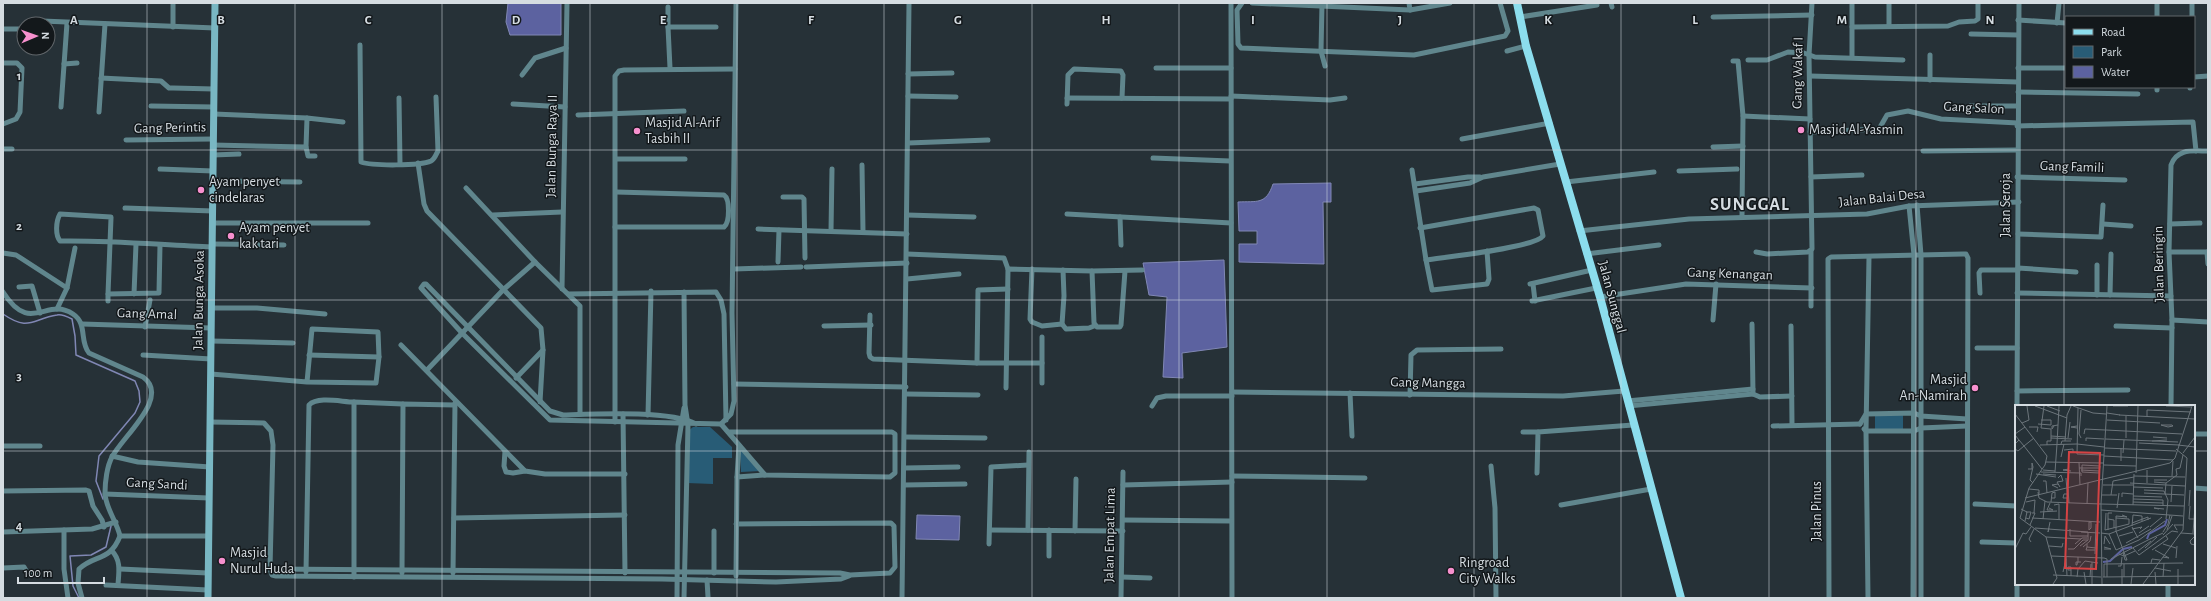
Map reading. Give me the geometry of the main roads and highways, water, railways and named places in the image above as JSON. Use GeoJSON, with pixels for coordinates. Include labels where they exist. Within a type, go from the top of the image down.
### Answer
{"type":"FeatureCollection","features":[{"type":"Feature","properties":{"kind":"main road","name":"Jalan Sunggal"},"geometry":{"type":"LineString","coordinates":[[1517,3],[1526,46],[1550,123],[1579,231],[1600,297],[1633,425],[1681,598]]}},
{"type":"Feature","properties":{"kind":"water"},"geometry":{"type":"Polygon","coordinates":[[[508,3],[561,3],[561,35],[510,35],[506,22],[508,3]]]}},
{"type":"Feature","properties":{"kind":"water"},"geometry":{"type":"Polygon","coordinates":[[[1331,183],[1331,202],[1323,202],[1324,264],[1239,262],[1239,244],[1257,244],[1257,231],[1239,231],[1238,202],[1264,199],[1273,184],[1331,183]]]}},
{"type":"Feature","properties":{"kind":"water"},"geometry":{"type":"Polygon","coordinates":[[[1224,260],[1227,347],[1182,353],[1183,378],[1163,377],[1167,297],[1149,295],[1143,263],[1224,260]]]}},
{"type":"Feature","properties":{"kind":"water"},"geometry":{"type":"Polygon","coordinates":[[[917,515],[960,516],[959,540],[916,539],[917,515]]]}},
{"type":"Feature","properties":{"kind":"waterway"},"geometry":{"type":"LineString","coordinates":[[3,314],[19,322],[25,323],[59,315],[72,319],[76,355],[135,381],[139,391],[140,402],[135,413],[99,456],[96,481],[103,499]]}},
{"type":"Feature","properties":{"kind":"waterway"},"geometry":{"type":"LineString","coordinates":[[79,598],[73,586],[70,556],[91,555],[106,547],[111,526]]}},
{"type":"Feature","properties":{"kind":"place","name":"Masjid Al-Yasmin"},"geometry":{"type":"Point","coordinates":[1801,130]}},
{"type":"Feature","properties":{"kind":"place","name":"Masjid Al-Arif Tasbih II"},"geometry":{"type":"Point","coordinates":[637,131]}},
{"type":"Feature","properties":{"kind":"place","name":"Ayam penyet cindelaras"},"geometry":{"type":"Point","coordinates":[201,190]}},
{"type":"Feature","properties":{"kind":"place","name":"Ayam penyet kak tari"},"geometry":{"type":"Point","coordinates":[231,236]}},
{"type":"Feature","properties":{"kind":"place","name":"Masjid An-Namirah"},"geometry":{"type":"Point","coordinates":[1975,388]}},
{"type":"Feature","properties":{"kind":"place","name":"Masjid Nurul Huda"},"geometry":{"type":"Point","coordinates":[222,561]}},
{"type":"Feature","properties":{"kind":"place","name":"Ringroad City Walks"},"geometry":{"type":"Point","coordinates":[1451,571]}},
{"type":"Feature","properties":{"kind":"district","name":"SUNGGAL"},"geometry":{"type":"Point","coordinates":[1750,205]}}]}
